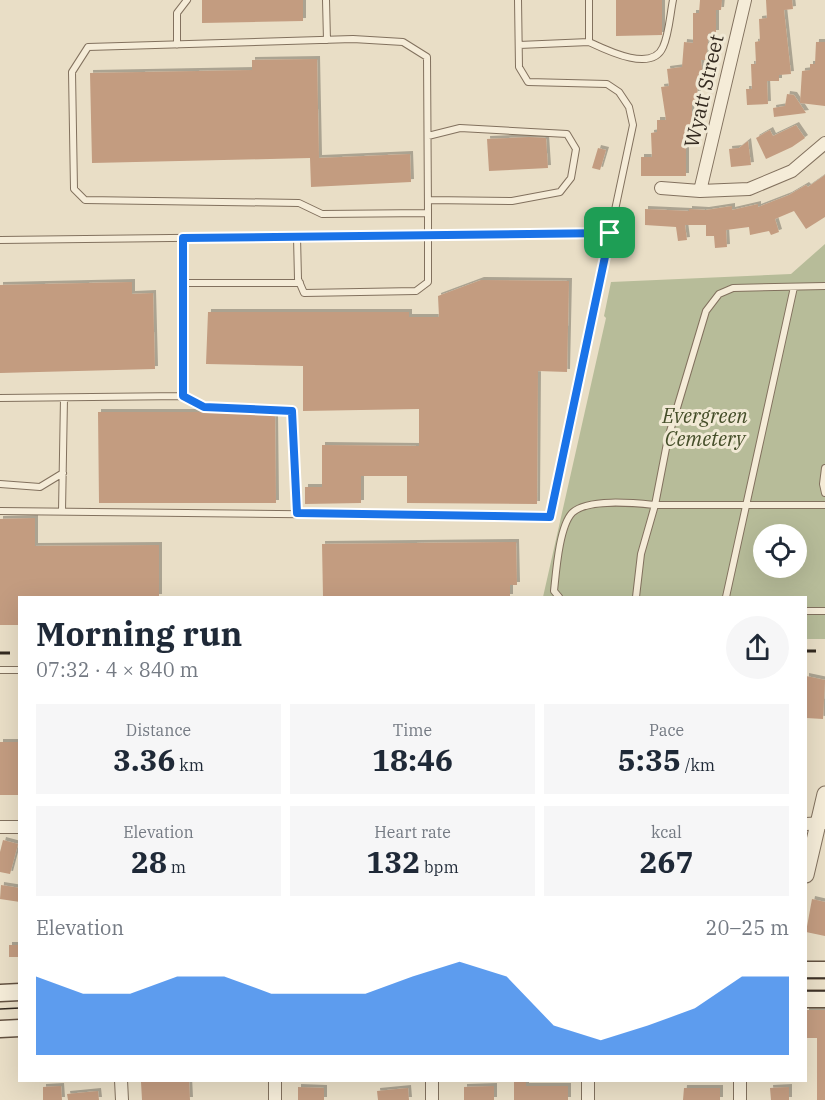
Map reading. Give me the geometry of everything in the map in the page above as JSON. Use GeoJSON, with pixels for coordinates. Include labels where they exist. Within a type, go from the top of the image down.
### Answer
{"type":"FeatureCollection","features":[{"type":"Feature","properties":{"kind":"main road"},"geometry":{"type":"LineString","coordinates":[[807,970],[825,970]]}},
{"type":"Feature","properties":{"kind":"main road"},"geometry":{"type":"LineString","coordinates":[[0,982],[18,982]]}},
{"type":"Feature","properties":{"kind":"main road"},"geometry":{"type":"LineString","coordinates":[[0,993],[18,992]]}},
{"type":"Feature","properties":{"kind":"main road"},"geometry":{"type":"LineString","coordinates":[[807,999],[825,999]]}},
{"type":"Feature","properties":{"kind":"main road"},"geometry":{"type":"LineString","coordinates":[[0,1019],[18,1018]]}},
{"type":"Feature","properties":{"kind":"main road"},"geometry":{"type":"LineString","coordinates":[[0,1029],[18,1028]]}},
{"type":"Feature","properties":{"kind":"street","name":"Wyatt Street"},"geometry":{"type":"LineString","coordinates":[[700,191],[746,0]]}},
{"type":"Feature","properties":{"kind":"street"},"geometry":{"type":"LineString","coordinates":[[661,188],[700,191],[749,189],[792,171],[825,142]]}},
{"type":"Feature","properties":{"kind":"street"},"geometry":{"type":"LineString","coordinates":[[807,870],[816,824],[825,794]]}},
{"type":"Feature","properties":{"kind":"street"},"geometry":{"type":"LineString","coordinates":[[0,827],[18,827]]}},
{"type":"Feature","properties":{"kind":"street"},"geometry":{"type":"LineString","coordinates":[[121,1082],[122,1100]]}},
{"type":"Feature","properties":{"kind":"street"},"geometry":{"type":"LineString","coordinates":[[275,1082],[275,1100]]}},
{"type":"Feature","properties":{"kind":"street"},"geometry":{"type":"LineString","coordinates":[[432,1082],[432,1100]]}},
{"type":"Feature","properties":{"kind":"street"},"geometry":{"type":"LineString","coordinates":[[588,1082],[588,1100]]}},
{"type":"Feature","properties":{"kind":"street"},"geometry":{"type":"LineString","coordinates":[[740,1082],[740,1100]]}},
{"type":"Feature","properties":{"kind":"lane"},"geometry":{"type":"LineString","coordinates":[[177,45],[177,13],[188,0]]}},
{"type":"Feature","properties":{"kind":"lane"},"geometry":{"type":"LineString","coordinates":[[326,0],[327,40]]}},
{"type":"Feature","properties":{"kind":"lane"},"geometry":{"type":"LineString","coordinates":[[0,511],[550,517],[633,125],[629,107],[620,92],[607,84],[528,82],[519,67],[518,0]]}},
{"type":"Feature","properties":{"kind":"lane"},"geometry":{"type":"LineString","coordinates":[[589,0],[589,42]]}},
{"type":"Feature","properties":{"kind":"lane"},"geometry":{"type":"LineString","coordinates":[[519,45],[589,42],[618,56],[640,60],[656,55],[663,48],[673,0]]}},
{"type":"Feature","properties":{"kind":"lane"},"geometry":{"type":"LineString","coordinates":[[297,237],[298,279],[304,292],[417,291],[428,282],[430,235],[427,57],[404,42],[327,40],[88,47],[72,72],[74,189],[85,200],[299,203],[322,214],[428,213]]}},
{"type":"Feature","properties":{"kind":"lane"},"geometry":{"type":"LineString","coordinates":[[428,136],[460,129],[549,132],[567,134],[576,149],[571,178],[560,192],[512,201],[428,200]]}},
{"type":"Feature","properties":{"kind":"lane"},"geometry":{"type":"LineString","coordinates":[[0,240],[610,233]]}},
{"type":"Feature","properties":{"kind":"lane"},"geometry":{"type":"LineString","coordinates":[[183,238],[183,396]]}},
{"type":"Feature","properties":{"kind":"lane"},"geometry":{"type":"LineString","coordinates":[[183,283],[300,284]]}},
{"type":"Feature","properties":{"kind":"lane"},"geometry":{"type":"LineString","coordinates":[[726,596],[794,286]]}},
{"type":"Feature","properties":{"kind":"lane"},"geometry":{"type":"LineString","coordinates":[[636,596],[641,554],[655,505],[668,438],[706,311],[718,294],[733,288],[825,286]]}},
{"type":"Feature","properties":{"kind":"lane"},"geometry":{"type":"LineString","coordinates":[[0,398],[183,396],[204,407],[292,411],[297,513]]}},
{"type":"Feature","properties":{"kind":"lane"},"geometry":{"type":"LineString","coordinates":[[62,511],[64,398]]}},
{"type":"Feature","properties":{"kind":"lane"},"geometry":{"type":"LineString","coordinates":[[825,468],[823,484],[825,493]]}},
{"type":"Feature","properties":{"kind":"lane"},"geometry":{"type":"LineString","coordinates":[[0,484],[40,487],[63,473]]}},
{"type":"Feature","properties":{"kind":"lane"},"geometry":{"type":"LineString","coordinates":[[558,596],[554,591],[557,561],[565,527],[572,514],[584,506],[609,503],[825,505]]}},
{"type":"Feature","properties":{"kind":"lane"},"geometry":{"type":"LineString","coordinates":[[807,611],[825,611]]}},
{"type":"Feature","properties":{"kind":"lane"},"geometry":{"type":"LineString","coordinates":[[0,670],[18,670]]}},
{"type":"Feature","properties":{"kind":"green space","name":"Evergreen Cemetery"},"geometry":{"type":"Polygon","coordinates":[[[825,244],[825,639],[807,639],[807,596],[543,596],[606,318],[604,316],[611,282],[791,274],[825,244]]]}},
{"type":"Feature","properties":{"kind":"building"},"geometry":{"type":"Polygon","coordinates":[[[202,0],[303,0],[303,21],[202,23],[202,0]]]}},
{"type":"Feature","properties":{"kind":"building"},"geometry":{"type":"Polygon","coordinates":[[[616,0],[662,0],[662,35],[616,36],[616,0]]]}},
{"type":"Feature","properties":{"kind":"building"},"geometry":{"type":"Polygon","coordinates":[[[700,0],[722,0],[721,10],[716,10],[716,33],[709,33],[706,60],[701,60],[703,78],[696,79],[699,104],[692,105],[692,129],[686,129],[686,176],[641,176],[641,157],[652,157],[651,133],[657,132],[657,120],[666,120],[661,87],[669,86],[667,69],[682,67],[684,42],[693,43],[693,13],[699,13],[700,0]]]}},
{"type":"Feature","properties":{"kind":"building"},"geometry":{"type":"Polygon","coordinates":[[[766,0],[792,0],[793,9],[784,10],[791,74],[779,75],[779,81],[767,81],[768,104],[747,105],[746,89],[752,89],[751,64],[756,64],[755,42],[760,41],[759,19],[767,18],[766,0]]]}},
{"type":"Feature","properties":{"kind":"building"},"geometry":{"type":"Polygon","coordinates":[[[816,42],[825,42],[825,106],[800,103],[802,71],[810,70],[810,64],[815,64],[816,42]]]}},
{"type":"Feature","properties":{"kind":"building"},"geometry":{"type":"Polygon","coordinates":[[[317,59],[319,158],[410,154],[411,182],[311,187],[310,158],[92,163],[90,73],[252,70],[252,60],[317,59]]]}},
{"type":"Feature","properties":{"kind":"building"},"geometry":{"type":"Polygon","coordinates":[[[787,94],[794,95],[806,113],[774,117],[773,108],[785,106],[787,94]]]}},
{"type":"Feature","properties":{"kind":"building"},"geometry":{"type":"Polygon","coordinates":[[[796,125],[805,138],[766,159],[756,138],[770,130],[773,136],[796,125]]]}},
{"type":"Feature","properties":{"kind":"building"},"geometry":{"type":"Polygon","coordinates":[[[546,138],[548,168],[489,171],[487,139],[546,138]]]}},
{"type":"Feature","properties":{"kind":"building"},"geometry":{"type":"Polygon","coordinates":[[[748,141],[751,165],[731,167],[729,149],[739,148],[748,141]]]}},
{"type":"Feature","properties":{"kind":"building"},"geometry":{"type":"Polygon","coordinates":[[[598,148],[606,150],[600,170],[592,168],[598,148]]]}},
{"type":"Feature","properties":{"kind":"building"},"geometry":{"type":"Polygon","coordinates":[[[825,175],[825,217],[806,229],[794,211],[775,219],[779,232],[771,235],[769,231],[750,235],[749,227],[726,230],[727,247],[715,248],[714,236],[706,236],[706,225],[685,225],[687,240],[678,241],[676,227],[645,225],[645,209],[689,211],[689,209],[706,210],[732,206],[732,210],[758,204],[758,207],[789,195],[806,185],[808,187],[825,175]]]}},
{"type":"Feature","properties":{"kind":"building"},"geometry":{"type":"Polygon","coordinates":[[[481,280],[569,281],[567,372],[538,371],[537,504],[407,503],[407,476],[361,476],[361,503],[305,504],[305,487],[322,487],[322,445],[419,446],[419,409],[303,411],[303,366],[206,364],[208,312],[409,312],[409,317],[439,317],[438,296],[481,280]]]}},
{"type":"Feature","properties":{"kind":"building"},"geometry":{"type":"Polygon","coordinates":[[[132,282],[132,294],[153,293],[155,369],[0,373],[0,285],[132,282]]]}},
{"type":"Feature","properties":{"kind":"building"},"geometry":{"type":"Polygon","coordinates":[[[98,412],[275,415],[276,503],[99,503],[98,412]]]}},
{"type":"Feature","properties":{"kind":"building"},"geometry":{"type":"Polygon","coordinates":[[[35,518],[35,546],[159,545],[159,596],[18,596],[18,625],[0,625],[0,519],[35,518]]]}},
{"type":"Feature","properties":{"kind":"building"},"geometry":{"type":"Polygon","coordinates":[[[516,542],[517,585],[510,585],[510,596],[323,596],[322,544],[516,542]]]}},
{"type":"Feature","properties":{"kind":"building"},"geometry":{"type":"Polygon","coordinates":[[[807,676],[825,680],[823,719],[807,718],[807,676]]]}},
{"type":"Feature","properties":{"kind":"building"},"geometry":{"type":"Polygon","coordinates":[[[0,742],[18,742],[18,795],[0,795],[0,742]]]}},
{"type":"Feature","properties":{"kind":"building"},"geometry":{"type":"Polygon","coordinates":[[[3,840],[18,844],[10,874],[0,872],[0,852],[3,840]]]}},
{"type":"Feature","properties":{"kind":"building"},"geometry":{"type":"Polygon","coordinates":[[[1,885],[18,888],[18,902],[0,899],[1,885]]]}},
{"type":"Feature","properties":{"kind":"building"},"geometry":{"type":"Polygon","coordinates":[[[812,899],[825,902],[825,936],[807,932],[812,899]]]}},
{"type":"Feature","properties":{"kind":"building"},"geometry":{"type":"Polygon","coordinates":[[[9,945],[18,945],[18,957],[9,957],[9,945]]]}},
{"type":"Feature","properties":{"kind":"building"},"geometry":{"type":"Polygon","coordinates":[[[807,1010],[825,1010],[825,1100],[817,1100],[817,1038],[807,1038],[807,1010]]]}},
{"type":"Feature","properties":{"kind":"building"},"geometry":{"type":"Polygon","coordinates":[[[141,1082],[189,1082],[190,1100],[142,1100],[141,1082]]]}},
{"type":"Feature","properties":{"kind":"building"},"geometry":{"type":"Polygon","coordinates":[[[514,1082],[526,1082],[526,1086],[568,1086],[568,1100],[514,1100],[514,1082]]]}},
{"type":"Feature","properties":{"kind":"building"},"geometry":{"type":"Polygon","coordinates":[[[61,1086],[62,1100],[43,1100],[43,1087],[61,1086]]]}},
{"type":"Feature","properties":{"kind":"building"},"geometry":{"type":"Polygon","coordinates":[[[494,1086],[494,1100],[464,1100],[464,1087],[494,1086]]]}},
{"type":"Feature","properties":{"kind":"building"},"geometry":{"type":"Polygon","coordinates":[[[298,1087],[324,1088],[324,1100],[298,1100],[298,1087]]]}},
{"type":"Feature","properties":{"kind":"building"},"geometry":{"type":"Polygon","coordinates":[[[789,1087],[789,1100],[771,1100],[770,1088],[789,1087]]]}},
{"type":"Feature","properties":{"kind":"building"},"geometry":{"type":"Polygon","coordinates":[[[408,1088],[409,1100],[378,1100],[377,1091],[408,1088]]]}},
{"type":"Feature","properties":{"kind":"building"},"geometry":{"type":"Polygon","coordinates":[[[684,1088],[720,1088],[720,1100],[683,1100],[684,1088]]]}},
{"type":"Feature","properties":{"kind":"building"},"geometry":{"type":"Polygon","coordinates":[[[98,1091],[99,1100],[68,1100],[67,1094],[98,1091]]]}},
{"type":"Feature","properties":{"kind":"tram line"},"geometry":{"type":"LineString","coordinates":[[807,978],[825,978]]}},
{"type":"Feature","properties":{"kind":"tram line"},"geometry":{"type":"LineString","coordinates":[[807,991],[825,991]]}},
{"type":"Feature","properties":{"kind":"tram line"},"geometry":{"type":"LineString","coordinates":[[0,1009],[18,1008]]}},
{"type":"Feature","properties":{"kind":"railway"},"geometry":{"type":"LineString","coordinates":[[807,651],[825,651]]}},
{"type":"Feature","properties":{"kind":"railway"},"geometry":{"type":"LineString","coordinates":[[0,653],[18,653]]}},
{"type":"Feature","properties":{"kind":"route"},"geometry":{"type":"LineString","coordinates":[[610,233],[550,517],[297,513],[292,411],[204,407],[183,396],[183,238],[610,233]]}}]}
